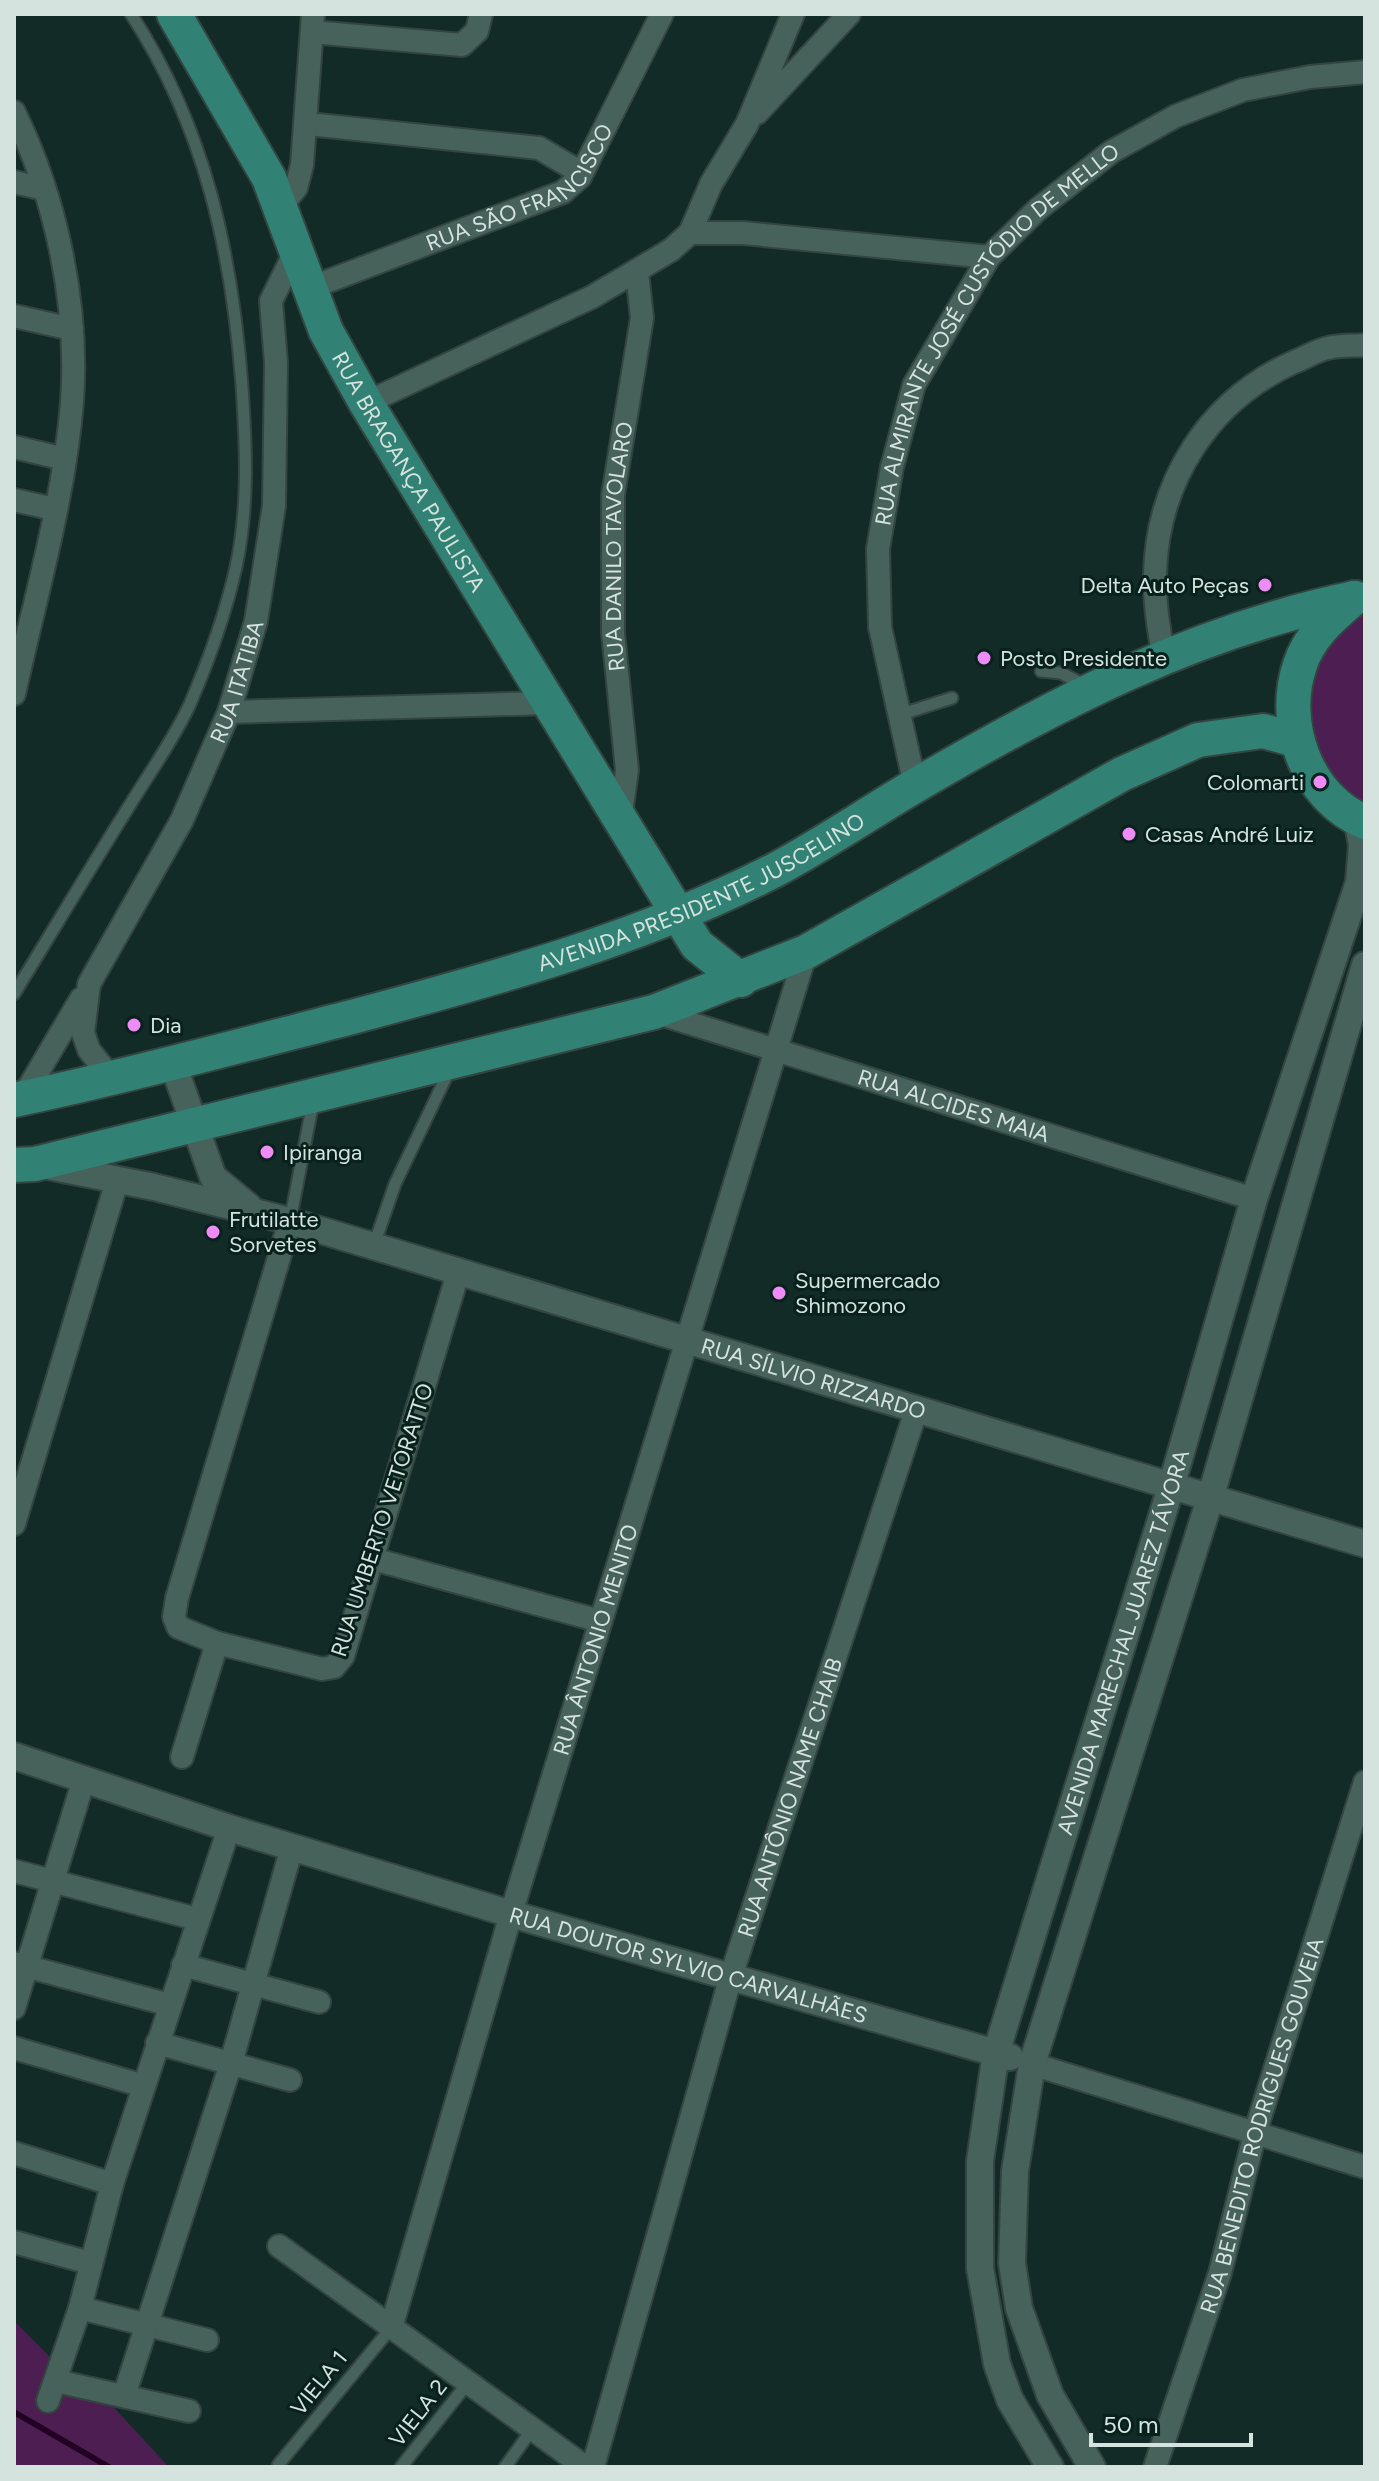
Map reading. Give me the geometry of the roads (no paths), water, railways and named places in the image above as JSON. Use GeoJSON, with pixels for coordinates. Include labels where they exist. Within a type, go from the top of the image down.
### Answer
{"type":"FeatureCollection","features":[{"type":"Feature","properties":{"kind":"main road","name":"RUA BRAGANÇA PAULISTA"},"geometry":{"type":"LineString","coordinates":[[174,14],[275,192],[326,331],[366,403],[697,945],[741,980]]}},
{"type":"Feature","properties":{"kind":"main road","name":"AVENIDA PRESIDENTE JUSCELINO"},"geometry":{"type":"LineString","coordinates":[[17,1104],[494,979],[591,949],[776,869],[915,785],[1092,689],[1163,655],[1281,613],[1360,595]]}},
{"type":"Feature","properties":{"kind":"main road"},"geometry":{"type":"LineString","coordinates":[[1360,595],[1322,626],[1300,664],[1293,702],[1296,740],[1322,790],[1361,820]]}},
{"type":"Feature","properties":{"kind":"main road"},"geometry":{"type":"LineString","coordinates":[[24,1164],[195,1128],[314,1093],[654,1012],[806,952],[1122,774],[1198,740],[1263,731],[1296,740]]}},
{"type":"Feature","properties":{"kind":"street"},"geometry":{"type":"LineString","coordinates":[[275,192],[296,188],[302,165],[308,124],[313,23],[462,45],[477,31],[481,14]]}},
{"type":"Feature","properties":{"kind":"street","name":"RUA SÃO FRANCISCO"},"geometry":{"type":"LineString","coordinates":[[310,288],[563,192],[580,177],[662,14]]}},
{"type":"Feature","properties":{"kind":"street"},"geometry":{"type":"LineString","coordinates":[[366,403],[592,297],[637,272],[690,233],[711,184],[747,124],[793,14]]}},
{"type":"Feature","properties":{"kind":"street"},"geometry":{"type":"LineString","coordinates":[[747,124],[849,14]]}},
{"type":"Feature","properties":{"kind":"street","name":"RUA ALMIRANTE JOSÉ CUSTÓDIO DE MELLO"},"geometry":{"type":"LineString","coordinates":[[915,785],[880,627],[878,549],[892,467],[914,385],[989,257],[1038,209],[1111,152],[1176,116],[1243,90],[1310,77],[1365,72]]}},
{"type":"Feature","properties":{"kind":"street"},"geometry":{"type":"LineString","coordinates":[[14,112],[44,189],[63,265],[72,329],[72,400],[65,459],[14,694]]}},
{"type":"Feature","properties":{"kind":"street"},"geometry":{"type":"LineString","coordinates":[[308,124],[539,148],[560,159],[580,177]]}},
{"type":"Feature","properties":{"kind":"street"},"geometry":{"type":"LineString","coordinates":[[14,182],[44,189]]}},
{"type":"Feature","properties":{"kind":"street"},"geometry":{"type":"LineString","coordinates":[[690,233],[743,233],[989,257]]}},
{"type":"Feature","properties":{"kind":"street","name":"RUA ITATIBA"},"geometry":{"type":"LineString","coordinates":[[112,1079],[89,1050],[83,1033],[89,984],[182,820],[229,712],[256,621],[274,506],[276,363],[271,301],[296,250]]}},
{"type":"Feature","properties":{"kind":"street","name":"RUA DANILO TAVOLARO"},"geometry":{"type":"LineString","coordinates":[[620,821],[627,770],[613,633],[613,495],[642,318],[637,272]]}},
{"type":"Feature","properties":{"kind":"street"},"geometry":{"type":"LineString","coordinates":[[14,316],[72,329]]}},
{"type":"Feature","properties":{"kind":"street"},"geometry":{"type":"LineString","coordinates":[[1163,655],[1155,574],[1163,522],[1176,475],[1199,436],[1232,399],[1269,374],[1327,348],[1365,345]]}},
{"type":"Feature","properties":{"kind":"street"},"geometry":{"type":"LineString","coordinates":[[14,447],[65,459]]}},
{"type":"Feature","properties":{"kind":"street"},"geometry":{"type":"LineString","coordinates":[[14,500],[54,509]]}},
{"type":"Feature","properties":{"kind":"street"},"geometry":{"type":"LineString","coordinates":[[229,712],[548,703]]}},
{"type":"Feature","properties":{"kind":"street","name":"AVENIDA MARECHAL JUAREZ TÁVORA"},"geometry":{"type":"LineString","coordinates":[[1050,2467],[1016,2410],[997,2364],[980,2268],[980,2161],[996,2053],[1171,1487],[1254,1199],[1359,882],[1361,820]]}},
{"type":"Feature","properties":{"kind":"street","name":"RUA ÂNTONIO MENITO"},"geometry":{"type":"LineString","coordinates":[[391,2328],[511,1914],[806,952]]}},
{"type":"Feature","properties":{"kind":"street","name":"AVENIDA MARECHAL JUAREZ TÁVORA"},"geometry":{"type":"LineString","coordinates":[[1092,2467],[1050,2395],[1019,2308],[1015,2278],[1015,2171],[1032,2064],[1210,1499],[1365,965]]}},
{"type":"Feature","properties":{"kind":"street"},"geometry":{"type":"LineString","coordinates":[[17,1104],[89,984]]}},
{"type":"Feature","properties":{"kind":"street","name":"RUA ALCIDES MAIA"},"geometry":{"type":"LineString","coordinates":[[654,1012],[1254,1199]]}},
{"type":"Feature","properties":{"kind":"street","name":"RUA SÍLVIO RIZZARDO"},"geometry":{"type":"LineString","coordinates":[[173,1064],[219,1186],[261,1215]]}},
{"type":"Feature","properties":{"kind":"street"},"geometry":{"type":"LineString","coordinates":[[14,1524],[129,1183],[188,1176],[196,1168],[198,1157],[195,1128]]}},
{"type":"Feature","properties":{"kind":"street","name":"RUA SÍLVIO RIZZARDO"},"geometry":{"type":"LineString","coordinates":[[24,1164],[129,1183],[290,1221],[688,1338],[1365,1544]]}},
{"type":"Feature","properties":{"kind":"street","name":"RUA UMBERTO VETORATTO"},"geometry":{"type":"LineString","coordinates":[[290,1221],[177,1598],[174,1617],[178,1627],[217,1643],[302,1667],[334,1667],[343,1656],[459,1270]]}},
{"type":"Feature","properties":{"kind":"street","name":"RUA ANTÔNIO NAME CHAIB"},"geometry":{"type":"LineString","coordinates":[[593,2467],[731,1976],[917,1408]]}},
{"type":"Feature","properties":{"kind":"street"},"geometry":{"type":"LineString","coordinates":[[373,1559],[600,1621]]}},
{"type":"Feature","properties":{"kind":"street"},"geometry":{"type":"LineString","coordinates":[[182,1757],[217,1643]]}},
{"type":"Feature","properties":{"kind":"street","name":"RUA DOUTOR SYLVIO CARVALHÃES"},"geometry":{"type":"LineString","coordinates":[[14,1756],[229,1828],[511,1914],[996,2053],[1365,2167]]}},
{"type":"Feature","properties":{"kind":"street"},"geometry":{"type":"LineString","coordinates":[[14,2008],[21,1965],[52,1881],[84,1779]]}},
{"type":"Feature","properties":{"kind":"street","name":"RUA BENEDITO RODRIGUES GOUVEIA"},"geometry":{"type":"LineString","coordinates":[[1155,2467],[1220,2273],[1255,2133],[1365,1782]]}},
{"type":"Feature","properties":{"kind":"street"},"geometry":{"type":"LineString","coordinates":[[189,2411],[124,2396],[52,2391],[80,2308],[112,2184],[229,1828]]}},
{"type":"Feature","properties":{"kind":"street"},"geometry":{"type":"LineString","coordinates":[[124,2396],[231,2063],[292,1847]]}},
{"type":"Feature","properties":{"kind":"street"},"geometry":{"type":"LineString","coordinates":[[14,1871],[197,1919]]}},
{"type":"Feature","properties":{"kind":"street"},"geometry":{"type":"LineString","coordinates":[[21,1965],[170,2005]]}},
{"type":"Feature","properties":{"kind":"street"},"geometry":{"type":"LineString","coordinates":[[183,1965],[319,2002]]}},
{"type":"Feature","properties":{"kind":"street"},"geometry":{"type":"LineString","coordinates":[[157,2043],[290,2080]]}},
{"type":"Feature","properties":{"kind":"street"},"geometry":{"type":"LineString","coordinates":[[14,2048],[144,2086]]}},
{"type":"Feature","properties":{"kind":"street"},"geometry":{"type":"LineString","coordinates":[[14,2153],[112,2184]]}},
{"type":"Feature","properties":{"kind":"street"},"geometry":{"type":"LineString","coordinates":[[14,2242],[90,2263]]}},
{"type":"Feature","properties":{"kind":"street"},"geometry":{"type":"LineString","coordinates":[[279,2246],[531,2431],[585,2467]]}},
{"type":"Feature","properties":{"kind":"street"},"geometry":{"type":"LineString","coordinates":[[80,2308],[207,2340]]}},
{"type":"Feature","properties":{"kind":"lane"},"geometry":{"type":"LineString","coordinates":[[14,994],[189,706],[236,568],[244,511],[245,434],[236,315],[225,241],[192,132],[165,72],[131,14]]}},
{"type":"Feature","properties":{"kind":"lane"},"geometry":{"type":"LineString","coordinates":[[1041,671],[1061,673],[1092,689]]}},
{"type":"Feature","properties":{"kind":"lane"},"geometry":{"type":"LineString","coordinates":[[898,716],[952,698]]}},
{"type":"Feature","properties":{"kind":"lane"},"geometry":{"type":"LineString","coordinates":[[374,1245],[395,1184],[454,1059]]}},
{"type":"Feature","properties":{"kind":"lane"},"geometry":{"type":"LineString","coordinates":[[290,1221],[314,1093]]}},
{"type":"Feature","properties":{"kind":"lane","name":"VIELA 1"},"geometry":{"type":"LineString","coordinates":[[278,2465],[391,2328]]}},
{"type":"Feature","properties":{"kind":"lane","name":"VIELA 2"},"geometry":{"type":"LineString","coordinates":[[401,2467],[467,2384]]}},
{"type":"Feature","properties":{"kind":"lane"},"geometry":{"type":"LineString","coordinates":[[505,2467],[531,2431]]}},
{"type":"Feature","properties":{"kind":"waterway"},"geometry":{"type":"LineString","coordinates":[[14,2412],[109,2467]]}},
{"type":"Feature","properties":{"kind":"place","name":"Delta Auto Peças"},"geometry":{"type":"Point","coordinates":[1265,585]}},
{"type":"Feature","properties":{"kind":"place","name":"Posto Presidente"},"geometry":{"type":"Point","coordinates":[984,658]}},
{"type":"Feature","properties":{"kind":"place","name":"Colomarti"},"geometry":{"type":"Point","coordinates":[1320,782]}},
{"type":"Feature","properties":{"kind":"place","name":"Casas André Luiz"},"geometry":{"type":"Point","coordinates":[1129,834]}},
{"type":"Feature","properties":{"kind":"place","name":"Dia"},"geometry":{"type":"Point","coordinates":[134,1025]}},
{"type":"Feature","properties":{"kind":"place","name":"Ipiranga"},"geometry":{"type":"Point","coordinates":[267,1152]}},
{"type":"Feature","properties":{"kind":"place","name":"Frutilatte Sorvetes"},"geometry":{"type":"Point","coordinates":[213,1232]}},
{"type":"Feature","properties":{"kind":"place","name":"Supermercado Shimozono"},"geometry":{"type":"Point","coordinates":[779,1293]}}]}
